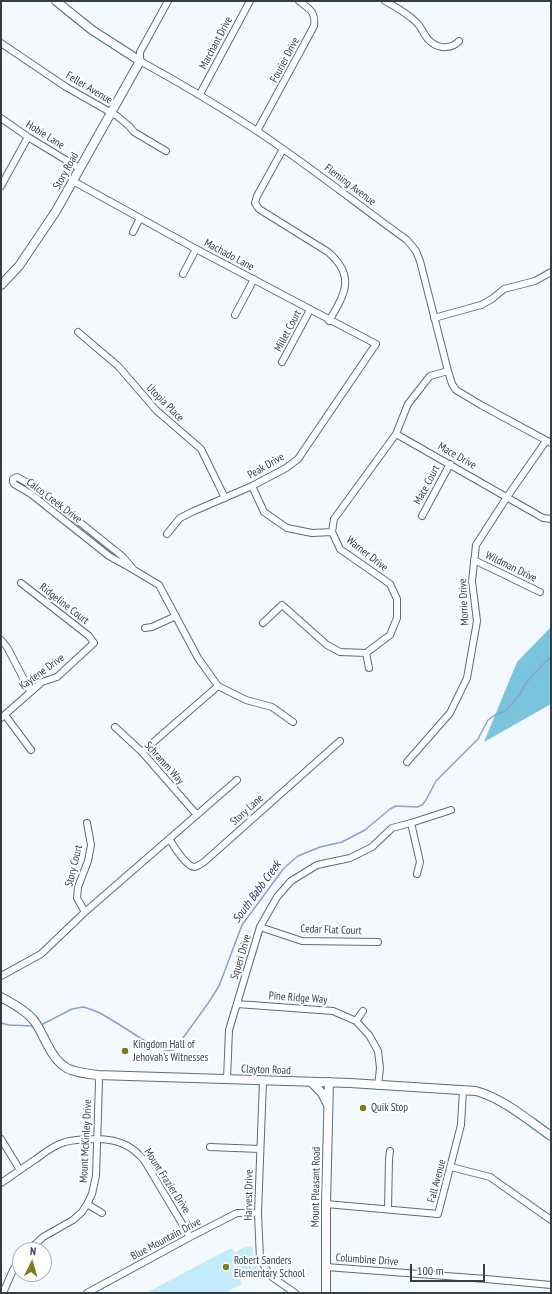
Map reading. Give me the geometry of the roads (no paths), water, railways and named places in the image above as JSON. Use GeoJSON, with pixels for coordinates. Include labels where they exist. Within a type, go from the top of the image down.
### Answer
{"type":"FeatureCollection","features":[{"type":"Feature","properties":{"kind":"street","name":"Fleming Avenue"},"geometry":{"type":"LineString","coordinates":[[56,1],[92,30],[140,61],[200,94],[258,131],[407,240],[416,251],[420,261],[448,371],[452,384],[456,390],[548,442]]}},
{"type":"Feature","properties":{"kind":"street"},"geometry":{"type":"LineString","coordinates":[[140,61],[140,52],[168,1]]}},
{"type":"Feature","properties":{"kind":"street","name":"Marchant Drive"},"geometry":{"type":"LineString","coordinates":[[200,94],[250,1]]}},
{"type":"Feature","properties":{"kind":"street","name":"Fourier Drive"},"geometry":{"type":"LineString","coordinates":[[258,131],[314,26],[315,19],[312,11],[299,1]]}},
{"type":"Feature","properties":{"kind":"street"},"geometry":{"type":"LineString","coordinates":[[385,1],[406,13],[418,24],[431,42],[436,46],[446,48],[455,46],[459,41]]}},
{"type":"Feature","properties":{"kind":"street","name":"Feller Avenue"},"geometry":{"type":"LineString","coordinates":[[1,43],[66,87],[111,113],[123,121],[134,132],[166,151]]}},
{"type":"Feature","properties":{"kind":"street","name":"Story Road"},"geometry":{"type":"LineString","coordinates":[[1,286],[19,266],[56,211],[140,61]]}},
{"type":"Feature","properties":{"kind":"street","name":"Hobie Lane"},"geometry":{"type":"LineString","coordinates":[[1,118],[28,138],[80,168]]}},
{"type":"Feature","properties":{"kind":"street"},"geometry":{"type":"LineString","coordinates":[[1,186],[28,138]]}},
{"type":"Feature","properties":{"kind":"street"},"geometry":{"type":"LineString","coordinates":[[283,149],[257,196],[255,203],[259,209],[328,252],[337,260],[343,270],[345,281],[344,291],[329,321]]}},
{"type":"Feature","properties":{"kind":"street","name":"Machado Lane"},"geometry":{"type":"LineString","coordinates":[[73,181],[329,321],[376,344]]}},
{"type":"Feature","properties":{"kind":"street"},"geometry":{"type":"LineString","coordinates":[[133,232],[140,218]]}},
{"type":"Feature","properties":{"kind":"street"},"geometry":{"type":"LineString","coordinates":[[183,274],[196,249]]}},
{"type":"Feature","properties":{"kind":"street"},"geometry":{"type":"LineString","coordinates":[[434,318],[481,305],[492,299],[504,289],[535,281],[551,272]]}},
{"type":"Feature","properties":{"kind":"street"},"geometry":{"type":"LineString","coordinates":[[235,315],[254,280]]}},
{"type":"Feature","properties":{"kind":"street","name":"Millet Court"},"geometry":{"type":"LineString","coordinates":[[282,362],[310,310]]}},
{"type":"Feature","properties":{"kind":"street","name":"Utopia Place"},"geometry":{"type":"LineString","coordinates":[[78,332],[118,366],[156,410],[201,449],[225,498]]}},
{"type":"Feature","properties":{"kind":"street","name":"Peak Drive"},"geometry":{"type":"LineString","coordinates":[[167,534],[180,518],[252,486],[286,468],[298,459],[376,344]]}},
{"type":"Feature","properties":{"kind":"street","name":"Warner Drive"},"geometry":{"type":"LineString","coordinates":[[366,653],[390,635],[397,618],[397,599],[390,584],[340,549],[332,532],[334,519],[396,434],[408,404],[430,376],[448,371]]}},
{"type":"Feature","properties":{"kind":"street","name":"Mace Drive"},"geometry":{"type":"LineString","coordinates":[[396,434],[543,518],[551,519]]}},
{"type":"Feature","properties":{"kind":"street","name":"Morrie Drive"},"geometry":{"type":"LineString","coordinates":[[407,762],[450,712],[467,678],[477,622],[472,581],[476,545],[507,497],[548,442]]}},
{"type":"Feature","properties":{"kind":"street","name":"Mace Court"},"geometry":{"type":"LineString","coordinates":[[422,516],[450,464]]}},
{"type":"Feature","properties":{"kind":"street","name":"Calco Creek Drive"},"geometry":{"type":"LineString","coordinates":[[134,570],[122,556],[37,488],[17,477],[13,479],[12,482],[14,484],[31,494],[109,556],[159,585],[198,658],[218,686],[246,700],[272,708],[293,722]]}},
{"type":"Feature","properties":{"kind":"street"},"geometry":{"type":"LineString","coordinates":[[252,486],[264,512],[287,528],[312,533],[332,532]]}},
{"type":"Feature","properties":{"kind":"street","name":"Wildman Drive"},"geometry":{"type":"LineString","coordinates":[[474,560],[540,592]]}},
{"type":"Feature","properties":{"kind":"street","name":"Ridgeline Court"},"geometry":{"type":"LineString","coordinates":[[21,583],[89,636],[94,643]]}},
{"type":"Feature","properties":{"kind":"street"},"geometry":{"type":"LineString","coordinates":[[263,623],[282,605],[327,645],[340,652],[366,653],[369,668]]}},
{"type":"Feature","properties":{"kind":"street"},"geometry":{"type":"LineString","coordinates":[[145,628],[152,627],[176,616]]}},
{"type":"Feature","properties":{"kind":"street"},"geometry":{"type":"LineString","coordinates":[[1,640],[7,647],[30,692]]}},
{"type":"Feature","properties":{"kind":"street","name":"Kaylene Drive"},"geometry":{"type":"LineString","coordinates":[[3,716],[42,682],[57,676],[94,643]]}},
{"type":"Feature","properties":{"kind":"street"},"geometry":{"type":"LineString","coordinates":[[142,752],[218,686]]}},
{"type":"Feature","properties":{"kind":"street"},"geometry":{"type":"LineString","coordinates":[[3,716],[31,750]]}},
{"type":"Feature","properties":{"kind":"street","name":"Schramm Way"},"geometry":{"type":"LineString","coordinates":[[115,726],[142,752],[197,815]]}},
{"type":"Feature","properties":{"kind":"street","name":"Story Lane"},"geometry":{"type":"LineString","coordinates":[[169,839],[186,862],[192,866],[199,866],[340,741]]}},
{"type":"Feature","properties":{"kind":"street"},"geometry":{"type":"LineString","coordinates":[[1,976],[41,954],[85,912],[237,780]]}},
{"type":"Feature","properties":{"kind":"street","name":"Squeri Drive"},"geometry":{"type":"LineString","coordinates":[[227,1079],[229,1030],[260,927],[278,897],[291,881],[317,865],[350,858],[372,847],[392,828],[451,810]]}},
{"type":"Feature","properties":{"kind":"street","name":"Story Court"},"geometry":{"type":"LineString","coordinates":[[85,912],[77,898],[77,893],[88,861],[91,845],[87,823]]}},
{"type":"Feature","properties":{"kind":"street"},"geometry":{"type":"LineString","coordinates":[[411,823],[420,862],[417,874]]}},
{"type":"Feature","properties":{"kind":"street","name":"Cedar Flat Court"},"geometry":{"type":"LineString","coordinates":[[260,927],[302,941],[378,942]]}},
{"type":"Feature","properties":{"kind":"street","name":"Clayton Road"},"geometry":{"type":"LineString","coordinates":[[1,997],[25,1013],[37,1024],[53,1054],[63,1066],[78,1073],[263,1081],[329,1082],[476,1091],[500,1101],[551,1136]]}},
{"type":"Feature","properties":{"kind":"street","name":"Pine Ridge Way"},"geometry":{"type":"LineString","coordinates":[[237,1004],[333,1010],[356,1021],[369,1035],[378,1051],[380,1068],[378,1086]]}},
{"type":"Feature","properties":{"kind":"street"},"geometry":{"type":"LineString","coordinates":[[356,1021],[363,1011]]}},
{"type":"Feature","properties":{"kind":"street","name":"Mount McKinley Drive"},"geometry":{"type":"LineString","coordinates":[[38,1242],[82,1212],[92,1194],[96,1176],[98,1075]]}},
{"type":"Feature","properties":{"kind":"street","name":"Harvest Drive"},"geometry":{"type":"LineString","coordinates":[[263,1081],[258,1213],[260,1260],[272,1277],[295,1293]]}},
{"type":"Feature","properties":{"kind":"street"},"geometry":{"type":"LineString","coordinates":[[311,1082],[322,1093],[329,1107]]}},
{"type":"Feature","properties":{"kind":"street","name":"Mount Pleasant Road"},"geometry":{"type":"LineString","coordinates":[[326,1293],[326,1204],[329,1082]]}},
{"type":"Feature","properties":{"kind":"street","name":"Fall Avenue"},"geometry":{"type":"LineString","coordinates":[[326,1204],[438,1214],[461,1126],[463,1090]]}},
{"type":"Feature","properties":{"kind":"street"},"geometry":{"type":"LineString","coordinates":[[1,1139],[20,1170]]}},
{"type":"Feature","properties":{"kind":"street","name":"Mount Frazier Drive"},"geometry":{"type":"LineString","coordinates":[[1,1183],[51,1148],[64,1142],[77,1139],[117,1141],[136,1151],[144,1160],[190,1237]]}},
{"type":"Feature","properties":{"kind":"street"},"geometry":{"type":"LineString","coordinates":[[210,1147],[260,1149]]}},
{"type":"Feature","properties":{"kind":"street"},"geometry":{"type":"LineString","coordinates":[[388,1210],[390,1151]]}},
{"type":"Feature","properties":{"kind":"street"},"geometry":{"type":"LineString","coordinates":[[451,1167],[490,1177],[551,1220]]}},
{"type":"Feature","properties":{"kind":"street"},"geometry":{"type":"LineString","coordinates":[[87,1204],[102,1213]]}},
{"type":"Feature","properties":{"kind":"street","name":"Blue Mountain Drive"},"geometry":{"type":"LineString","coordinates":[[87,1293],[190,1237],[237,1214],[258,1213]]}},
{"type":"Feature","properties":{"kind":"street","name":"Columbine Drive"},"geometry":{"type":"LineString","coordinates":[[326,1267],[551,1285]]}},
{"type":"Feature","properties":{"kind":"street"},"geometry":{"type":"LineString","coordinates":[[3,1293],[12,1272]]}},
{"type":"Feature","properties":{"kind":"waterway","name":"South Babb Creek"},"geometry":{"type":"LineString","coordinates":[[41,1025],[72,1009],[83,1007],[100,1013],[156,1048],[171,1051],[175,1049],[219,986],[242,925],[284,868],[298,856],[320,847],[342,842],[365,830],[390,809],[396,806],[417,807],[422,805],[436,781],[478,739],[488,720],[505,711],[518,697],[527,682],[551,657]]}},
{"type":"Feature","properties":{"kind":"waterway","name":"South Babb Creek"},"geometry":{"type":"LineString","coordinates":[[1,1023],[9,1025],[33,1026]]}},
{"type":"Feature","properties":{"kind":"place","name":"Kingdom Hall of Jehovah’s Witnesses"},"geometry":{"type":"Point","coordinates":[125,1051]}},
{"type":"Feature","properties":{"kind":"place","name":"Quik Stop"},"geometry":{"type":"Point","coordinates":[363,1108]}},
{"type":"Feature","properties":{"kind":"place","name":"Robert Sanders Elementary School"},"geometry":{"type":"Point","coordinates":[226,1267]}}]}
